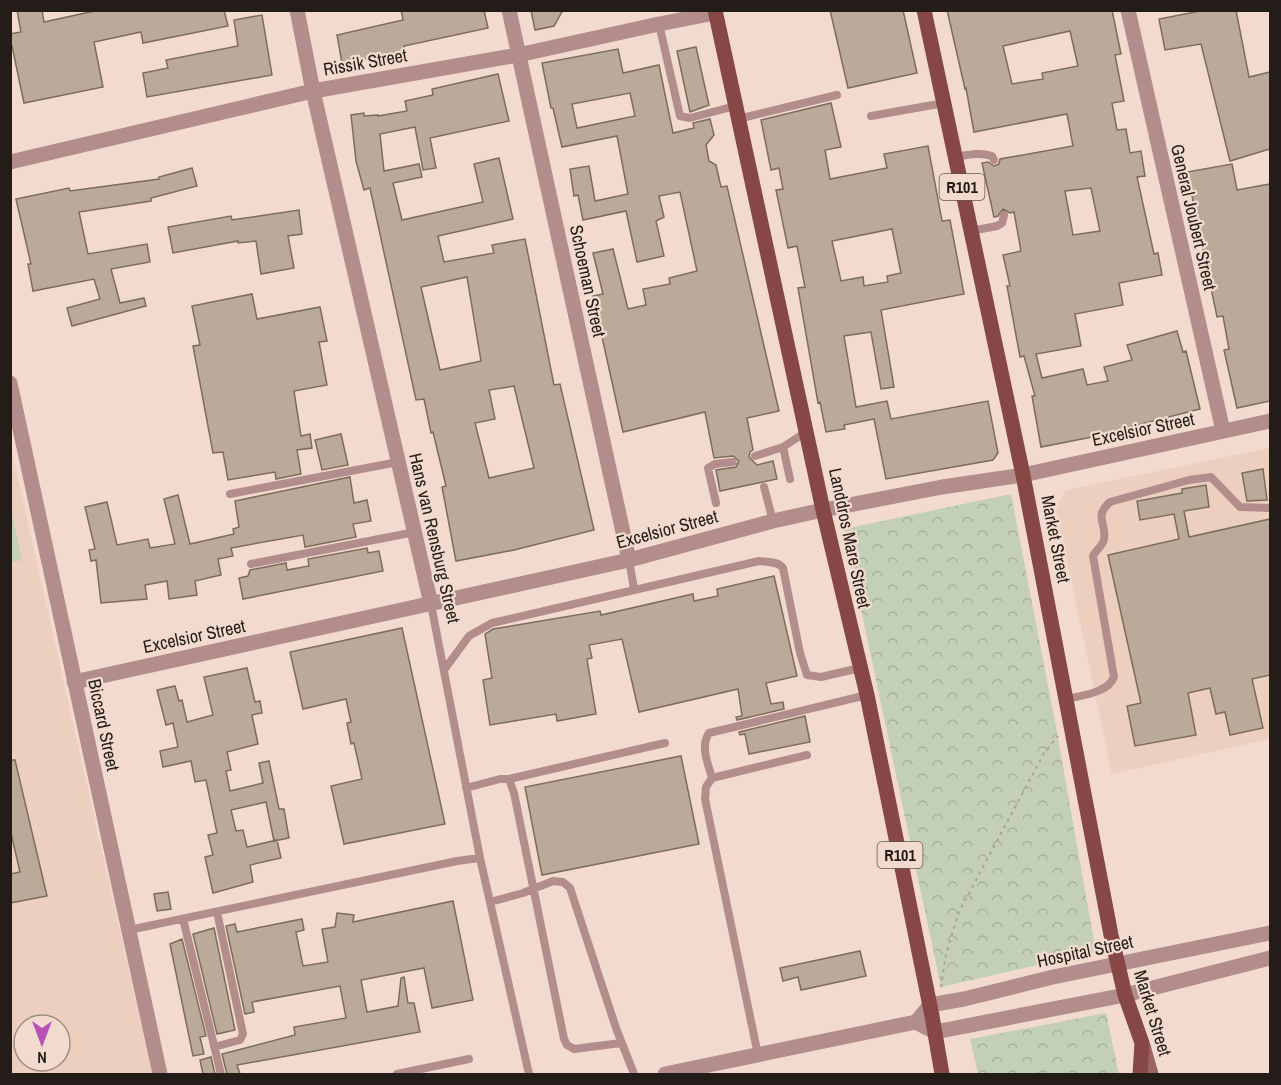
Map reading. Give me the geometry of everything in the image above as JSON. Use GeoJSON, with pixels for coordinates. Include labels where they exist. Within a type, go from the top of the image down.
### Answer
{"type":"FeatureCollection","features":[{"type":"Feature","properties":{"kind":"main road","name":"Market Street"},"geometry":{"type":"LineString","coordinates":[[924,10],[1023,475],[1111,935],[1125,994],[1143,1043],[1151,1074]]}},
{"type":"Feature","properties":{"kind":"main road","name":"Landdros Mare Street"},"geometry":{"type":"LineString","coordinates":[[719,11],[737,112],[806,432],[867,695],[942,1074]]}},
{"type":"Feature","properties":{"kind":"main road","name":"R101"},"geometry":{"type":"LineString","coordinates":[[1140,1074],[1143,1043]]}},
{"type":"Feature","properties":{"kind":"street","name":"Hans van Rensburg Street"},"geometry":{"type":"LineString","coordinates":[[297,10],[313,91],[431,604]]}},
{"type":"Feature","properties":{"kind":"street","name":"Schoeman Street"},"geometry":{"type":"LineString","coordinates":[[509,10],[629,560]]}},
{"type":"Feature","properties":{"kind":"street","name":"General Joubert Street"},"geometry":{"type":"LineString","coordinates":[[1128,10],[1223,431]]}},
{"type":"Feature","properties":{"kind":"street","name":"Rissik Street"},"geometry":{"type":"LineString","coordinates":[[10,162],[313,91],[518,55],[719,11]]}},
{"type":"Feature","properties":{"kind":"street","name":"Biccard Street"},"geometry":{"type":"LineString","coordinates":[[10,383],[160,1074]]}},
{"type":"Feature","properties":{"kind":"street","name":"Excelsior Street"},"geometry":{"type":"LineString","coordinates":[[74,682],[629,560],[773,521],[823,510],[942,487],[1023,475],[1270,421]]}},
{"type":"Feature","properties":{"kind":"street","name":"Hospital Street"},"geometry":{"type":"LineString","coordinates":[[930,1005],[1270,933]]}},
{"type":"Feature","properties":{"kind":"street"},"geometry":{"type":"LineString","coordinates":[[665,1074],[916,1022],[935,1032],[1125,994],[1270,958]]}},
{"type":"Feature","properties":{"kind":"street"},"geometry":{"type":"LineString","coordinates":[[916,1022],[930,1005]]}},
{"type":"Feature","properties":{"kind":"lane"},"geometry":{"type":"LineString","coordinates":[[659,24],[680,116],[690,118],[737,112],[837,95]]}},
{"type":"Feature","properties":{"kind":"lane"},"geometry":{"type":"LineString","coordinates":[[872,116],[944,104]]}},
{"type":"Feature","properties":{"kind":"lane"},"geometry":{"type":"LineString","coordinates":[[955,157],[987,154],[994,160]]}},
{"type":"Feature","properties":{"kind":"lane"},"geometry":{"type":"LineString","coordinates":[[971,231],[997,226],[1002,223],[1004,214]]}},
{"type":"Feature","properties":{"kind":"lane"},"geometry":{"type":"LineString","coordinates":[[755,456],[783,447],[806,432]]}},
{"type":"Feature","properties":{"kind":"lane"},"geometry":{"type":"LineString","coordinates":[[783,447],[790,479]]}},
{"type":"Feature","properties":{"kind":"lane"},"geometry":{"type":"LineString","coordinates":[[230,494],[398,462]]}},
{"type":"Feature","properties":{"kind":"lane"},"geometry":{"type":"LineString","coordinates":[[716,503],[708,468],[715,464],[733,462]]}},
{"type":"Feature","properties":{"kind":"lane"},"geometry":{"type":"LineString","coordinates":[[1067,699],[1105,688],[1112,684],[1114,677],[1093,556],[1105,537],[1100,517],[1104,507],[1110,502],[1190,480],[1211,477],[1240,507],[1270,508]]}},
{"type":"Feature","properties":{"kind":"lane"},"geometry":{"type":"LineString","coordinates":[[764,487],[773,521]]}},
{"type":"Feature","properties":{"kind":"lane"},"geometry":{"type":"LineString","coordinates":[[251,564],[415,532]]}},
{"type":"Feature","properties":{"kind":"lane"},"geometry":{"type":"LineString","coordinates":[[629,560],[634,589]]}},
{"type":"Feature","properties":{"kind":"lane"},"geometry":{"type":"LineString","coordinates":[[444,670],[469,636],[492,623],[759,561],[780,564],[783,568],[802,663],[807,675],[821,677],[860,668]]}},
{"type":"Feature","properties":{"kind":"lane","name":"Hans van Rensburg Street"},"geometry":{"type":"LineString","coordinates":[[431,604],[480,858],[529,1074]]}},
{"type":"Feature","properties":{"kind":"lane"},"geometry":{"type":"LineString","coordinates":[[712,778],[704,748],[705,739],[709,733],[867,695]]}},
{"type":"Feature","properties":{"kind":"lane"},"geometry":{"type":"LineString","coordinates":[[466,788],[665,743]]}},
{"type":"Feature","properties":{"kind":"lane"},"geometry":{"type":"LineString","coordinates":[[758,1055],[705,799],[706,787],[712,778],[807,755]]}},
{"type":"Feature","properties":{"kind":"lane"},"geometry":{"type":"LineString","coordinates":[[509,779],[514,793],[564,1039],[567,1045],[574,1049],[621,1043]]}},
{"type":"Feature","properties":{"kind":"lane"},"geometry":{"type":"LineString","coordinates":[[129,930],[480,858]]}},
{"type":"Feature","properties":{"kind":"lane"},"geometry":{"type":"LineString","coordinates":[[490,902],[523,893],[553,881],[562,882],[570,888],[621,1043],[634,1074]]}},
{"type":"Feature","properties":{"kind":"lane"},"geometry":{"type":"LineString","coordinates":[[214,1047],[240,1040],[243,1034],[217,912]]}},
{"type":"Feature","properties":{"kind":"lane"},"geometry":{"type":"LineString","coordinates":[[183,919],[221,1074]]}},
{"type":"Feature","properties":{"kind":"lane"},"geometry":{"type":"LineString","coordinates":[[397,1074],[469,1059]]}},
{"type":"Feature","properties":{"kind":"path"},"geometry":{"type":"LineString","coordinates":[[930,1005],[941,987],[946,954],[959,912],[1044,753],[1071,720]]}},
{"type":"Feature","properties":{"kind":"shaded area"},"geometry":{"type":"Polygon","coordinates":[[[11,447],[152,1074],[11,1074],[11,447]]]}},
{"type":"Feature","properties":{"kind":"shaded area"},"geometry":{"type":"Polygon","coordinates":[[[1270,448],[1270,739],[1112,774],[1056,509],[1066,490],[1270,448]]]}},
{"type":"Feature","properties":{"kind":"green space"},"geometry":{"type":"Polygon","coordinates":[[[1011,494],[1096,952],[941,987],[844,529],[1011,494]]]}},
{"type":"Feature","properties":{"kind":"green space"},"geometry":{"type":"Polygon","coordinates":[[[10,504],[22,560],[11,562],[10,562],[10,504]]]}},
{"type":"Feature","properties":{"kind":"green space"},"geometry":{"type":"Polygon","coordinates":[[[1106,1013],[1119,1074],[978,1074],[970,1039],[1106,1013]]]}},
{"type":"Feature","properties":{"kind":"building"},"geometry":{"type":"Polygon","coordinates":[[[17,10],[42,10],[44,22],[99,10],[224,10],[228,26],[143,43],[141,32],[94,42],[103,87],[24,103],[12,46],[10,46],[10,34],[21,32],[17,10]]]}},
{"type":"Feature","properties":{"kind":"building"},"geometry":{"type":"Polygon","coordinates":[[[401,10],[484,10],[488,28],[404,46],[405,52],[342,63],[337,35],[403,20],[401,10]]]}},
{"type":"Feature","properties":{"kind":"building"},"geometry":{"type":"Polygon","coordinates":[[[531,10],[563,10],[554,26],[535,30],[531,10]]]}},
{"type":"Feature","properties":{"kind":"building"},"geometry":{"type":"Polygon","coordinates":[[[830,10],[903,10],[917,73],[848,88],[830,10]]]}},
{"type":"Feature","properties":{"kind":"building"},"geometry":{"type":"Polygon","coordinates":[[[947,10],[1112,10],[1121,54],[1115,55],[1124,101],[1112,103],[1117,130],[1126,129],[1130,153],[1141,151],[1145,176],[1137,177],[1154,254],[1158,253],[1162,275],[1119,283],[1123,305],[1075,314],[1081,346],[1036,354],[1042,378],[1083,369],[1087,385],[1108,381],[1104,367],[1132,360],[1127,345],[1177,331],[1183,352],[1186,351],[1200,409],[1118,430],[1118,432],[1041,447],[1032,396],[1035,396],[1024,356],[1020,357],[1007,286],[1010,286],[1003,255],[1021,251],[1014,212],[1010,213],[1003,209],[998,216],[994,217],[982,163],[988,162],[994,166],[999,164],[1000,159],[1073,146],[1067,114],[974,132],[947,10]],[[1070,31],[1003,46],[1012,84],[1043,79],[1042,73],[1078,66],[1070,31]],[[1091,188],[1065,191],[1073,235],[1100,231],[1091,188]]]}},
{"type":"Feature","properties":{"kind":"building"},"geometry":{"type":"Polygon","coordinates":[[[1205,10],[1236,10],[1249,77],[1270,72],[1270,149],[1230,161],[1201,44],[1165,50],[1159,19],[1205,10]]]}},
{"type":"Feature","properties":{"kind":"building"},"geometry":{"type":"Polygon","coordinates":[[[262,15],[272,75],[147,97],[143,73],[168,68],[166,60],[238,46],[234,20],[262,15]]]}},
{"type":"Feature","properties":{"kind":"building"},"geometry":{"type":"Polygon","coordinates":[[[696,47],[709,105],[690,112],[677,51],[696,47]]]}},
{"type":"Feature","properties":{"kind":"building"},"geometry":{"type":"Polygon","coordinates":[[[618,49],[623,73],[659,65],[673,133],[694,128],[693,123],[710,119],[714,135],[706,145],[709,161],[716,165],[721,187],[727,186],[779,411],[747,418],[753,450],[749,457],[757,465],[773,461],[777,479],[720,491],[716,470],[736,467],[739,461],[733,456],[714,458],[705,412],[623,432],[593,296],[603,294],[593,253],[613,249],[628,309],[646,305],[643,289],[670,284],[669,278],[697,271],[680,192],[659,196],[664,217],[656,221],[664,256],[637,262],[626,211],[583,220],[578,195],[574,196],[570,169],[589,166],[595,201],[628,194],[617,136],[562,147],[542,63],[618,49]],[[630,93],[572,104],[577,128],[635,116],[630,93]]]}},
{"type":"Feature","properties":{"kind":"building"},"geometry":{"type":"Polygon","coordinates":[[[498,74],[509,121],[430,138],[436,168],[423,170],[415,127],[380,134],[384,171],[419,164],[422,177],[393,183],[402,220],[483,202],[474,164],[499,158],[513,219],[438,236],[444,262],[494,253],[492,245],[525,239],[554,385],[560,384],[594,530],[514,550],[456,561],[442,487],[446,486],[424,399],[416,400],[370,188],[364,190],[356,161],[351,115],[364,113],[364,116],[378,116],[407,111],[405,101],[433,95],[432,89],[498,74]],[[467,277],[421,287],[440,370],[481,361],[467,277]],[[514,386],[489,390],[495,419],[475,423],[489,478],[534,468],[514,386]]]}},
{"type":"Feature","properties":{"kind":"building"},"geometry":{"type":"Polygon","coordinates":[[[831,103],[841,147],[825,150],[830,179],[887,168],[884,154],[928,146],[942,221],[950,220],[964,294],[881,310],[894,387],[881,389],[871,332],[844,336],[856,407],[887,401],[891,419],[988,401],[998,453],[993,460],[886,479],[874,419],[844,425],[845,429],[826,432],[820,402],[818,403],[798,288],[805,287],[797,246],[788,248],[776,190],[783,189],[779,168],[771,170],[761,120],[831,103]],[[892,229],[832,241],[841,281],[863,277],[864,286],[888,282],[887,276],[901,273],[892,229]]]}},
{"type":"Feature","properties":{"kind":"building"},"geometry":{"type":"Polygon","coordinates":[[[1232,164],[1237,190],[1270,184],[1270,401],[1237,408],[1224,350],[1229,349],[1223,316],[1217,317],[1187,172],[1232,164]]]}},
{"type":"Feature","properties":{"kind":"building"},"geometry":{"type":"Polygon","coordinates":[[[192,168],[197,186],[151,198],[151,201],[79,212],[88,254],[147,244],[150,262],[111,269],[120,303],[144,298],[146,306],[72,326],[67,308],[100,299],[94,279],[33,291],[28,264],[31,264],[16,199],[69,188],[70,191],[159,179],[159,177],[192,168]]]}},
{"type":"Feature","properties":{"kind":"building"},"geometry":{"type":"Polygon","coordinates":[[[299,210],[302,234],[288,236],[294,268],[261,274],[256,241],[238,243],[238,241],[173,253],[168,227],[231,216],[232,220],[299,210]]]}},
{"type":"Feature","properties":{"kind":"building"},"geometry":{"type":"Polygon","coordinates":[[[252,294],[257,319],[320,307],[327,341],[319,342],[327,385],[294,391],[301,436],[310,434],[312,448],[297,450],[301,474],[276,479],[275,472],[228,480],[223,452],[213,453],[193,346],[200,345],[192,306],[252,294]]]}},
{"type":"Feature","properties":{"kind":"building"},"geometry":{"type":"Polygon","coordinates":[[[341,434],[348,465],[322,470],[315,440],[341,434]]]}},
{"type":"Feature","properties":{"kind":"building"},"geometry":{"type":"Polygon","coordinates":[[[1263,469],[1267,500],[1247,501],[1242,473],[1263,469]]]}},
{"type":"Feature","properties":{"kind":"building"},"geometry":{"type":"Polygon","coordinates":[[[350,477],[354,503],[367,500],[371,521],[353,524],[356,537],[305,547],[303,535],[231,548],[233,556],[218,559],[221,575],[195,581],[197,595],[169,599],[167,581],[145,585],[147,599],[101,603],[96,560],[91,561],[89,550],[95,549],[85,507],[107,502],[117,545],[148,539],[150,548],[175,544],[164,499],[178,495],[190,544],[234,534],[233,529],[239,527],[235,501],[350,477]]]}},
{"type":"Feature","properties":{"kind":"building"},"geometry":{"type":"Polygon","coordinates":[[[1206,485],[1209,507],[1184,511],[1189,537],[1270,519],[1270,675],[1252,679],[1263,728],[1230,735],[1225,712],[1216,714],[1210,688],[1188,693],[1196,735],[1135,746],[1127,706],[1141,703],[1108,555],[1179,539],[1174,514],[1140,520],[1137,501],[1182,493],[1182,489],[1206,485]]]}},
{"type":"Feature","properties":{"kind":"building"},"geometry":{"type":"Polygon","coordinates":[[[367,548],[368,553],[379,551],[383,571],[243,599],[239,578],[248,576],[250,570],[286,563],[287,570],[309,566],[308,559],[367,548]]]}},
{"type":"Feature","properties":{"kind":"building"},"geometry":{"type":"Polygon","coordinates":[[[774,576],[797,676],[766,683],[771,704],[783,702],[784,709],[737,720],[736,717],[742,716],[738,689],[639,712],[622,639],[589,645],[592,658],[587,659],[596,714],[557,721],[556,714],[490,725],[483,680],[492,678],[485,634],[493,629],[600,611],[601,615],[693,594],[694,601],[718,596],[717,589],[774,576]]]}},
{"type":"Feature","properties":{"kind":"building"},"geometry":{"type":"Polygon","coordinates":[[[402,628],[445,824],[344,844],[331,786],[362,779],[354,743],[351,744],[347,723],[351,722],[346,699],[303,709],[290,652],[402,628]]]}},
{"type":"Feature","properties":{"kind":"building"},"geometry":{"type":"Polygon","coordinates":[[[247,668],[255,702],[260,701],[262,713],[252,715],[258,744],[227,752],[231,770],[226,771],[230,791],[263,783],[259,763],[269,761],[279,809],[284,809],[289,838],[277,840],[281,858],[250,865],[253,882],[213,893],[205,857],[213,855],[208,835],[217,833],[206,780],[195,782],[191,761],[163,767],[160,751],[178,747],[173,723],[166,725],[157,690],[175,686],[179,701],[182,700],[187,722],[213,715],[204,677],[247,668]],[[266,802],[231,810],[236,831],[243,830],[247,847],[274,841],[266,802]]]}},
{"type":"Feature","properties":{"kind":"building"},"geometry":{"type":"Polygon","coordinates":[[[805,716],[810,742],[749,754],[745,734],[740,735],[739,732],[805,716]]]}},
{"type":"Feature","properties":{"kind":"building"},"geometry":{"type":"Polygon","coordinates":[[[681,756],[699,844],[542,875],[525,787],[681,756]]]}},
{"type":"Feature","properties":{"kind":"building"},"geometry":{"type":"Polygon","coordinates":[[[10,760],[15,760],[47,896],[10,903],[10,874],[20,872],[10,829],[10,760]]]}},
{"type":"Feature","properties":{"kind":"building"},"geometry":{"type":"Polygon","coordinates":[[[168,892],[171,909],[157,911],[154,894],[168,892]]]}},
{"type":"Feature","properties":{"kind":"building"},"geometry":{"type":"Polygon","coordinates":[[[453,901],[473,1000],[432,1008],[424,968],[361,980],[367,1012],[398,1006],[401,978],[404,977],[408,1003],[414,1003],[420,1032],[237,1065],[240,1074],[227,1074],[222,1054],[295,1035],[294,1027],[346,1018],[340,986],[252,1002],[254,1012],[245,1014],[226,926],[235,924],[237,932],[302,919],[304,930],[296,932],[303,966],[328,962],[322,929],[335,927],[337,913],[354,915],[353,922],[453,901]]]}},
{"type":"Feature","properties":{"kind":"building"},"geometry":{"type":"Polygon","coordinates":[[[214,928],[235,1030],[217,1034],[193,934],[214,928]]]}},
{"type":"Feature","properties":{"kind":"building"},"geometry":{"type":"Polygon","coordinates":[[[182,939],[206,1036],[200,1037],[204,1054],[193,1056],[170,944],[182,939]]]}},
{"type":"Feature","properties":{"kind":"building"},"geometry":{"type":"Polygon","coordinates":[[[860,951],[866,976],[801,990],[798,977],[783,981],[780,968],[860,951]]]}},
{"type":"Feature","properties":{"kind":"building"},"geometry":{"type":"Polygon","coordinates":[[[211,1057],[215,1074],[203,1074],[200,1060],[211,1057]]]}}]}
